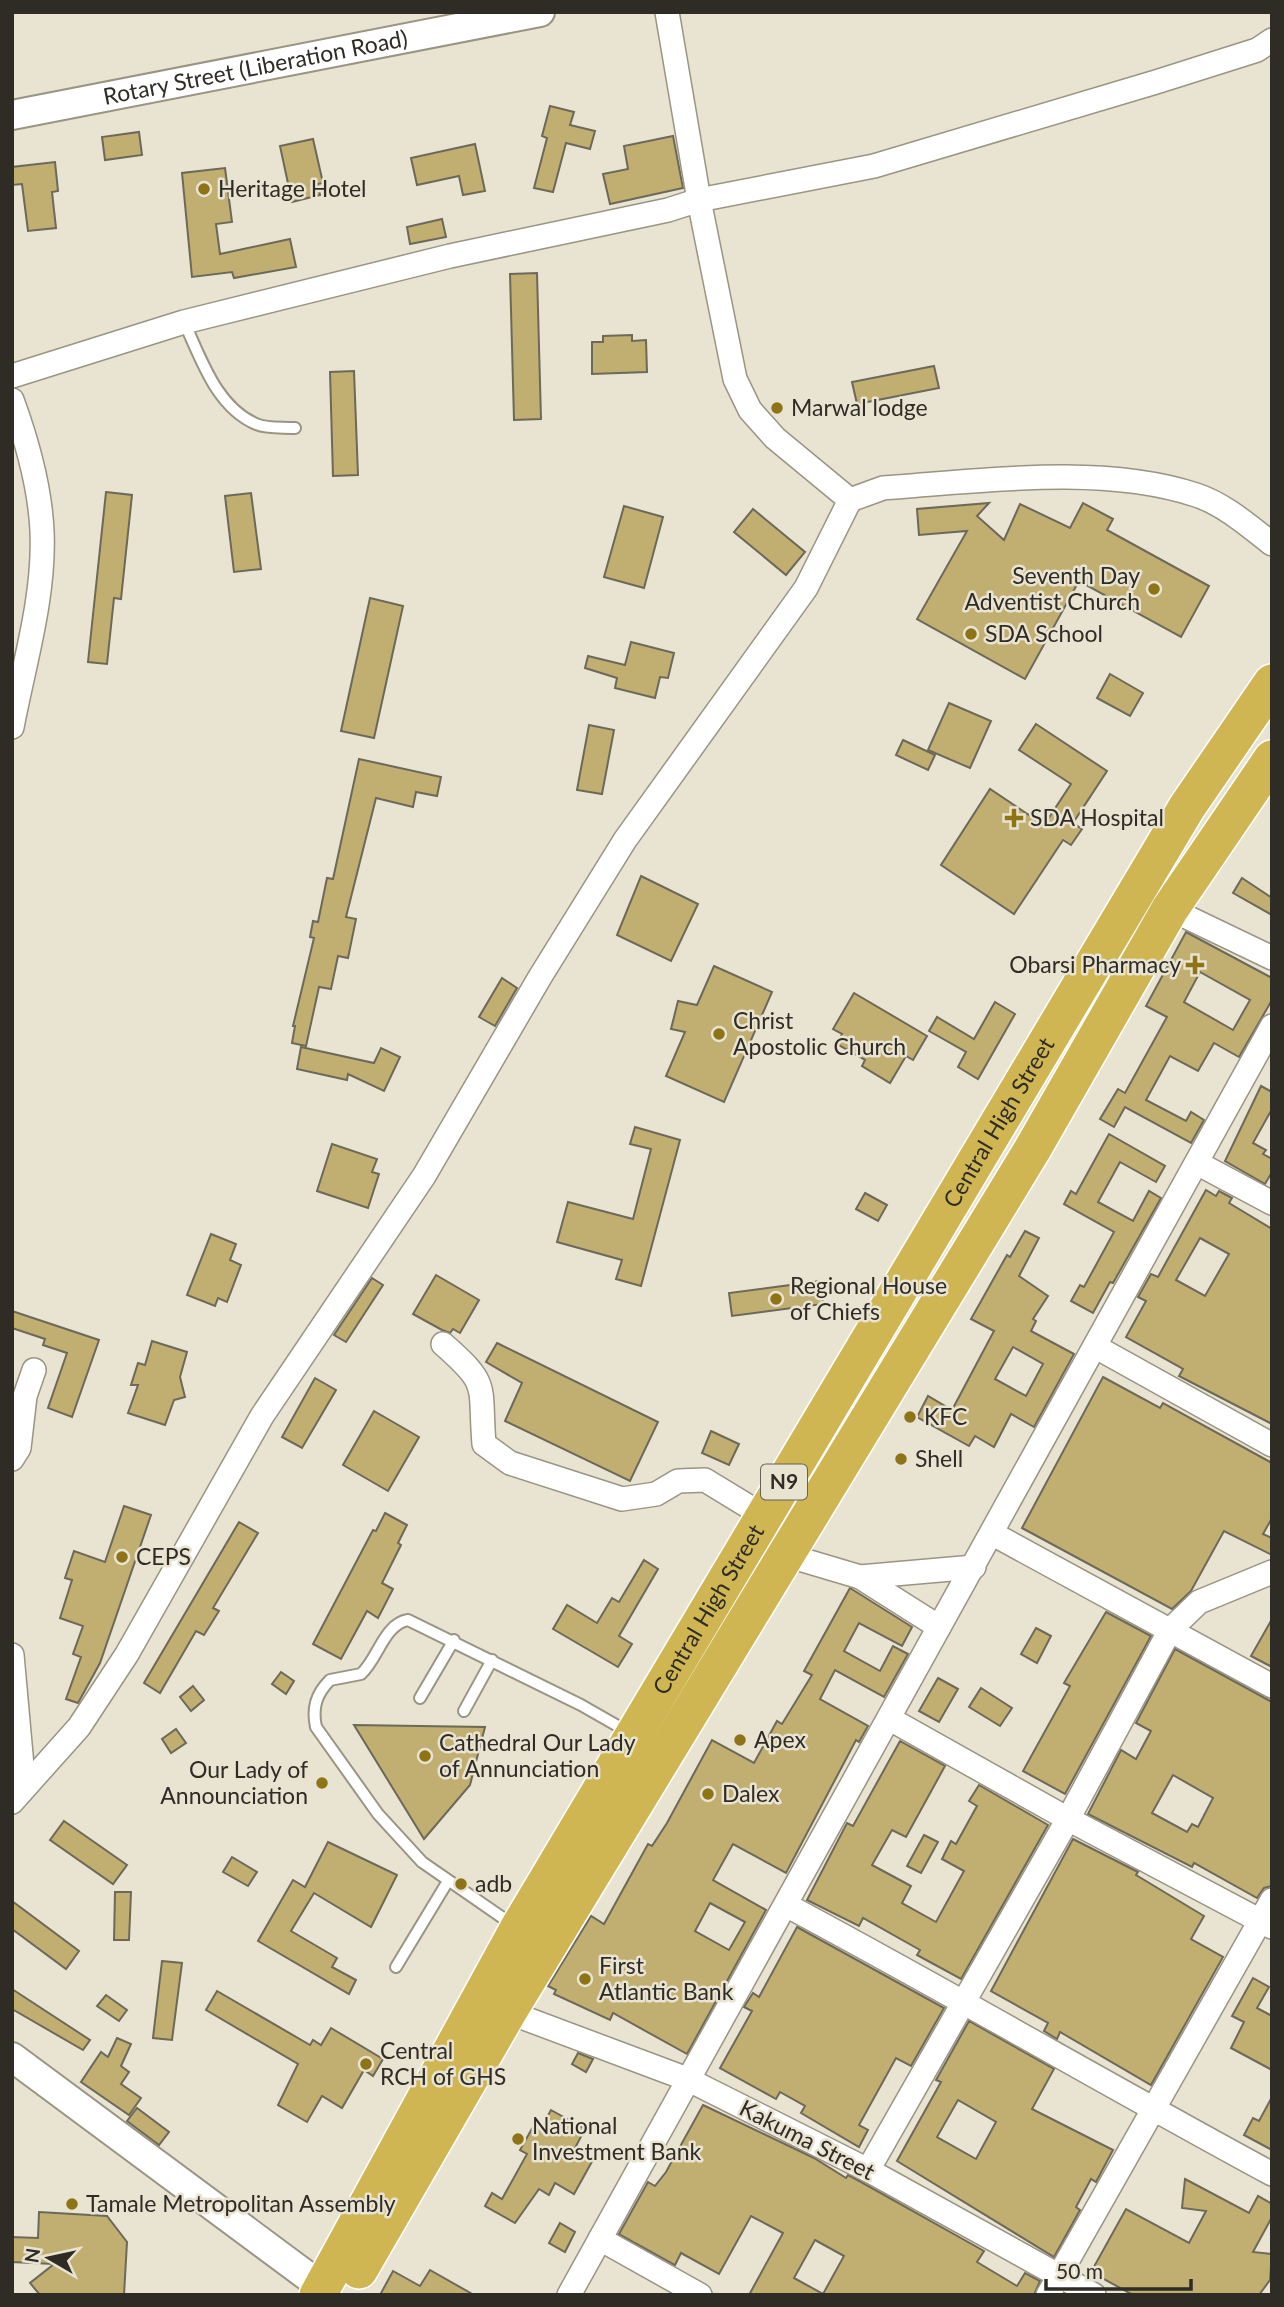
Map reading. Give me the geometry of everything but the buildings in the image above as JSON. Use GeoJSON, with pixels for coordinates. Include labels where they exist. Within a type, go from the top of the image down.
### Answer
{"type":"FeatureCollection","features":[{"type":"Feature","properties":{"kind":"highway","name":"Central High Street"},"geometry":{"type":"LineString","coordinates":[[328,2292],[518,1929],[1186,807],[1272,683]]}},
{"type":"Feature","properties":{"kind":"highway","name":"Central High Street"},"geometry":{"type":"LineString","coordinates":[[328,2292],[508,2012],[1032,1150],[1170,909],[1272,759]]}},
{"type":"Feature","properties":{"kind":"highway"},"geometry":{"type":"LineString","coordinates":[[905,1282],[927,1319]]}},
{"type":"Feature","properties":{"kind":"street","name":"Rotary Street (Liberation Road)"},"geometry":{"type":"LineString","coordinates":[[12,115],[489,16],[540,12]]}},
{"type":"Feature","properties":{"kind":"street"},"geometry":{"type":"LineString","coordinates":[[667,12],[699,200],[736,379],[750,410],[807,467],[850,500]]}},
{"type":"Feature","properties":{"kind":"street"},"geometry":{"type":"LineString","coordinates":[[12,376],[184,322],[450,256],[668,210],[699,200],[874,166],[1156,82],[1257,50],[1272,40]]}},
{"type":"Feature","properties":{"kind":"street"},"geometry":{"type":"LineString","coordinates":[[12,400],[34,473],[42,531],[40,580],[12,727]]}},
{"type":"Feature","properties":{"kind":"street"},"geometry":{"type":"LineString","coordinates":[[18,1796],[79,1727],[127,1654],[262,1416],[424,1176],[540,977],[625,841],[806,588],[834,537],[850,500],[883,488],[1109,479],[1198,495],[1240,519],[1272,544]]}},
{"type":"Feature","properties":{"kind":"street"},"geometry":{"type":"LineString","coordinates":[[1170,909],[1272,958]]}},
{"type":"Feature","properties":{"kind":"street"},"geometry":{"type":"LineString","coordinates":[[569,2295],[993,1534],[1272,1026]]}},
{"type":"Feature","properties":{"kind":"street"},"geometry":{"type":"LineString","coordinates":[[1197,1163],[1272,1203]]}},
{"type":"Feature","properties":{"kind":"street"},"geometry":{"type":"LineString","coordinates":[[443,1344],[473,1371],[483,1390],[484,1444],[510,1463],[622,1499],[656,1494],[678,1481],[705,1480],[764,1516]]}},
{"type":"Feature","properties":{"kind":"street"},"geometry":{"type":"LineString","coordinates":[[1096,1346],[1272,1445]]}},
{"type":"Feature","properties":{"kind":"street"},"geometry":{"type":"LineString","coordinates":[[12,1460],[19,1448],[25,1396],[34,1370]]}},
{"type":"Feature","properties":{"kind":"street"},"geometry":{"type":"LineString","coordinates":[[993,1534],[1272,1686]]}},
{"type":"Feature","properties":{"kind":"street"},"geometry":{"type":"LineString","coordinates":[[786,1555],[860,1577],[939,1627]]}},
{"type":"Feature","properties":{"kind":"street"},"geometry":{"type":"LineString","coordinates":[[860,1577],[974,1567]]}},
{"type":"Feature","properties":{"kind":"street"},"geometry":{"type":"LineString","coordinates":[[868,2170],[1068,1819],[1170,1630],[1199,1602],[1272,1572]]}},
{"type":"Feature","properties":{"kind":"street"},"geometry":{"type":"LineString","coordinates":[[13,1659],[18,1796]]}},
{"type":"Feature","properties":{"kind":"street"},"geometry":{"type":"LineString","coordinates":[[890,1718],[1068,1819],[1266,1924]]}},
{"type":"Feature","properties":{"kind":"street"},"geometry":{"type":"LineString","coordinates":[[1054,2285],[1152,2109],[1266,1924],[1272,1900]]}},
{"type":"Feature","properties":{"kind":"street"},"geometry":{"type":"LineString","coordinates":[[786,1905],[966,2001],[1152,2109],[1272,2174]]}},
{"type":"Feature","properties":{"kind":"street","name":"Kakuma Street"},"geometry":{"type":"LineString","coordinates":[[508,2012],[687,2079],[868,2170],[1054,2285],[1094,2295]]}},
{"type":"Feature","properties":{"kind":"street"},"geometry":{"type":"LineString","coordinates":[[12,2057],[328,2292]]}},
{"type":"Feature","properties":{"kind":"street"},"geometry":{"type":"LineString","coordinates":[[600,2239],[700,2295]]}},
{"type":"Feature","properties":{"kind":"lane"},"geometry":{"type":"LineString","coordinates":[[184,322],[211,379],[236,412],[259,425],[295,428]]}},
{"type":"Feature","properties":{"kind":"lane"},"geometry":{"type":"LineString","coordinates":[[518,1929],[422,1862],[378,1814],[316,1727],[313,1711],[318,1696],[330,1680],[361,1674],[366,1670],[400,1621],[417,1621],[632,1735]]}},
{"type":"Feature","properties":{"kind":"lane"},"geometry":{"type":"LineString","coordinates":[[420,1698],[454,1640]]}},
{"type":"Feature","properties":{"kind":"lane"},"geometry":{"type":"LineString","coordinates":[[464,1711],[492,1660]]}},
{"type":"Feature","properties":{"kind":"lane"},"geometry":{"type":"LineString","coordinates":[[396,1967],[448,1881]]}},
{"type":"Feature","properties":{"kind":"place","name":"Heritage Hotel"},"geometry":{"type":"Point","coordinates":[204,189]}},
{"type":"Feature","properties":{"kind":"place","name":"Marwal lodge"},"geometry":{"type":"Point","coordinates":[777,408]}},
{"type":"Feature","properties":{"kind":"place","name":"Seventh Day Adventist Church"},"geometry":{"type":"Point","coordinates":[1154,589]}},
{"type":"Feature","properties":{"kind":"place","name":"SDA School"},"geometry":{"type":"Point","coordinates":[971,634]}},
{"type":"Feature","properties":{"kind":"place","name":"SDA Hospital"},"geometry":{"type":"Point","coordinates":[1014,818]}},
{"type":"Feature","properties":{"kind":"place","name":"Obarsi Pharmacy"},"geometry":{"type":"Point","coordinates":[1195,965]}},
{"type":"Feature","properties":{"kind":"place","name":"Christ Apostolic Church"},"geometry":{"type":"Point","coordinates":[719,1034]}},
{"type":"Feature","properties":{"kind":"place","name":"Regional House of Chiefs"},"geometry":{"type":"Point","coordinates":[776,1299]}},
{"type":"Feature","properties":{"kind":"place","name":"KFC"},"geometry":{"type":"Point","coordinates":[910,1417]}},
{"type":"Feature","properties":{"kind":"place","name":"Shell"},"geometry":{"type":"Point","coordinates":[901,1459]}},
{"type":"Feature","properties":{"kind":"place","name":"CEPS"},"geometry":{"type":"Point","coordinates":[122,1557]}},
{"type":"Feature","properties":{"kind":"place","name":"Apex"},"geometry":{"type":"Point","coordinates":[740,1740]}},
{"type":"Feature","properties":{"kind":"place","name":"Cathedral Our Lady of Annunciation"},"geometry":{"type":"Point","coordinates":[425,1756]}},
{"type":"Feature","properties":{"kind":"place","name":"Our Lady of Announciation"},"geometry":{"type":"Point","coordinates":[322,1783]}},
{"type":"Feature","properties":{"kind":"place","name":"Dalex"},"geometry":{"type":"Point","coordinates":[708,1794]}},
{"type":"Feature","properties":{"kind":"place","name":"adb"},"geometry":{"type":"Point","coordinates":[461,1884]}},
{"type":"Feature","properties":{"kind":"place","name":"First Atlantic Bank"},"geometry":{"type":"Point","coordinates":[585,1979]}},
{"type":"Feature","properties":{"kind":"place","name":"Central RCH of GHS"},"geometry":{"type":"Point","coordinates":[366,2064]}},
{"type":"Feature","properties":{"kind":"place","name":"National Investment Bank"},"geometry":{"type":"Point","coordinates":[518,2139]}},
{"type":"Feature","properties":{"kind":"place","name":"Tamale Metropolitan Assembly"},"geometry":{"type":"Point","coordinates":[72,2204]}}]}
